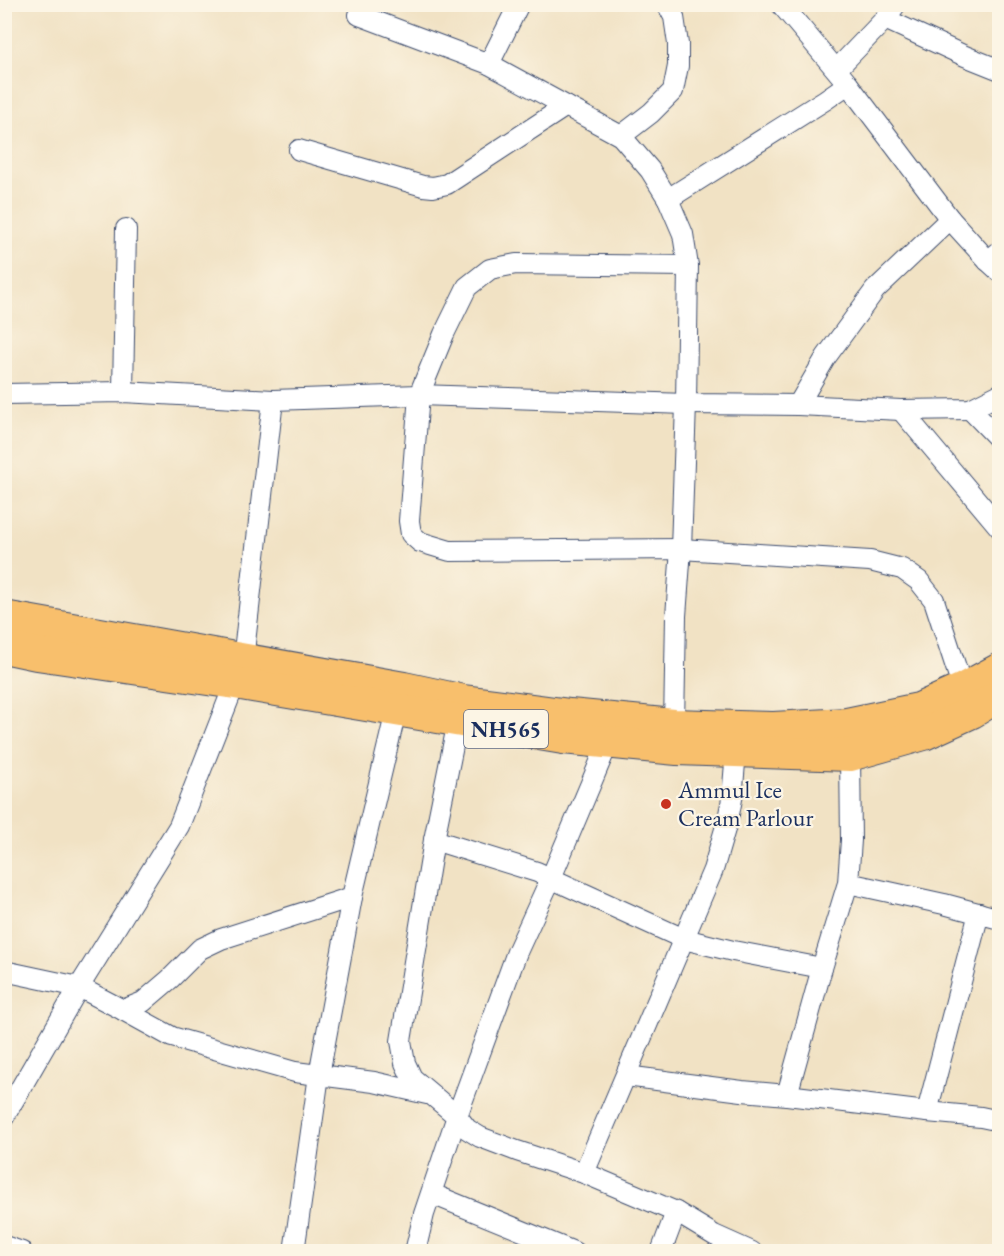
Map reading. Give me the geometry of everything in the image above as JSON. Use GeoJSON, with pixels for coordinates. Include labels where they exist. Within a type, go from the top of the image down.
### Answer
{"type":"FeatureCollection","features":[{"type":"Feature","properties":{"kind":"highway","name":"NH565"},"geometry":{"type":"LineString","coordinates":[[4,617],[396,711],[563,738],[677,749],[850,755],[924,734],[972,712],[999,695]]}},
{"type":"Feature","properties":{"kind":"highway","name":"NH565"},"geometry":{"type":"LineString","coordinates":[[4,647],[37,654],[404,688],[464,701],[570,715],[675,725],[773,728],[847,723],[919,709],[999,669]]}},
{"type":"Feature","properties":{"kind":"street"},"geometry":{"type":"LineString","coordinates":[[489,64],[519,4]]}},
{"type":"Feature","properties":{"kind":"street"},"geometry":{"type":"LineString","coordinates":[[621,136],[651,113],[673,91],[678,66],[678,44],[674,17],[667,4]]}},
{"type":"Feature","properties":{"kind":"street"},"geometry":{"type":"LineString","coordinates":[[781,4],[843,77],[950,219],[996,261]]}},
{"type":"Feature","properties":{"kind":"street"},"geometry":{"type":"LineString","coordinates":[[668,199],[825,100],[890,12],[965,56],[999,70]]}},
{"type":"Feature","properties":{"kind":"street"},"geometry":{"type":"LineString","coordinates":[[359,15],[489,64],[621,136],[650,170],[668,199],[683,234],[688,266],[686,404],[681,549],[676,616],[675,725]]}},
{"type":"Feature","properties":{"kind":"street"},"geometry":{"type":"LineString","coordinates":[[299,150],[433,187],[447,184],[566,106]]}},
{"type":"Feature","properties":{"kind":"street"},"geometry":{"type":"LineString","coordinates":[[798,405],[826,357],[875,290],[950,219]]}},
{"type":"Feature","properties":{"kind":"street"},"geometry":{"type":"LineString","coordinates":[[123,392],[126,229]]}},
{"type":"Feature","properties":{"kind":"street"},"geometry":{"type":"LineString","coordinates":[[688,266],[516,264],[490,269],[467,287],[444,334],[419,395],[409,521],[411,534],[420,542],[450,550],[681,549],[870,561],[902,569],[919,581],[934,600],[963,689]]}},
{"type":"Feature","properties":{"kind":"street"},"geometry":{"type":"LineString","coordinates":[[4,394],[123,392],[273,400],[419,395],[901,410],[970,409],[999,394]]}},
{"type":"Feature","properties":{"kind":"street"},"geometry":{"type":"LineString","coordinates":[[4,1117],[10,1097],[179,826],[239,672],[273,400]]}},
{"type":"Feature","properties":{"kind":"street"},"geometry":{"type":"LineString","coordinates":[[970,409],[999,440]]}},
{"type":"Feature","properties":{"kind":"street"},"geometry":{"type":"LineString","coordinates":[[901,410],[999,528]]}},
{"type":"Feature","properties":{"kind":"street"},"geometry":{"type":"LineString","coordinates":[[294,1251],[319,1075],[352,897],[396,711]]}},
{"type":"Feature","properties":{"kind":"street"},"geometry":{"type":"LineString","coordinates":[[459,721],[434,840],[401,1041],[405,1063],[412,1078],[480,1137],[584,1173],[676,1212],[714,1235],[752,1251]]}},
{"type":"Feature","properties":{"kind":"street"},"geometry":{"type":"LineString","coordinates":[[414,1251],[457,1116],[517,952],[608,742]]}},
{"type":"Feature","properties":{"kind":"street"},"geometry":{"type":"LineString","coordinates":[[584,1173],[713,870],[732,799],[736,751]]}},
{"type":"Feature","properties":{"kind":"street"},"geometry":{"type":"LineString","coordinates":[[787,1095],[848,883],[851,840],[850,755]]}},
{"type":"Feature","properties":{"kind":"street"},"geometry":{"type":"LineString","coordinates":[[434,840],[537,872],[684,939],[755,956],[822,968]]}},
{"type":"Feature","properties":{"kind":"street"},"geometry":{"type":"LineString","coordinates":[[848,883],[999,919]]}},
{"type":"Feature","properties":{"kind":"street"},"geometry":{"type":"LineString","coordinates":[[123,1010],[143,1002],[170,980],[200,949],[221,939],[352,897]]}},
{"type":"Feature","properties":{"kind":"street"},"geometry":{"type":"LineString","coordinates":[[927,1112],[979,913]]}},
{"type":"Feature","properties":{"kind":"street"},"geometry":{"type":"LineString","coordinates":[[4,971],[79,987],[172,1037],[295,1072],[374,1082],[433,1096]]}},
{"type":"Feature","properties":{"kind":"street"},"geometry":{"type":"LineString","coordinates":[[626,1076],[981,1117],[999,1122]]}},
{"type":"Feature","properties":{"kind":"street"},"geometry":{"type":"LineString","coordinates":[[432,1194],[574,1251]]}},
{"type":"Feature","properties":{"kind":"street"},"geometry":{"type":"LineString","coordinates":[[662,1251],[676,1212]]}},
{"type":"Feature","properties":{"kind":"street"},"geometry":{"type":"LineString","coordinates":[[4,1246],[22,1251]]}},
{"type":"Feature","properties":{"kind":"place","name":"Ammul Ice Cream Parlour"},"geometry":{"type":"Point","coordinates":[666,804]}}]}
